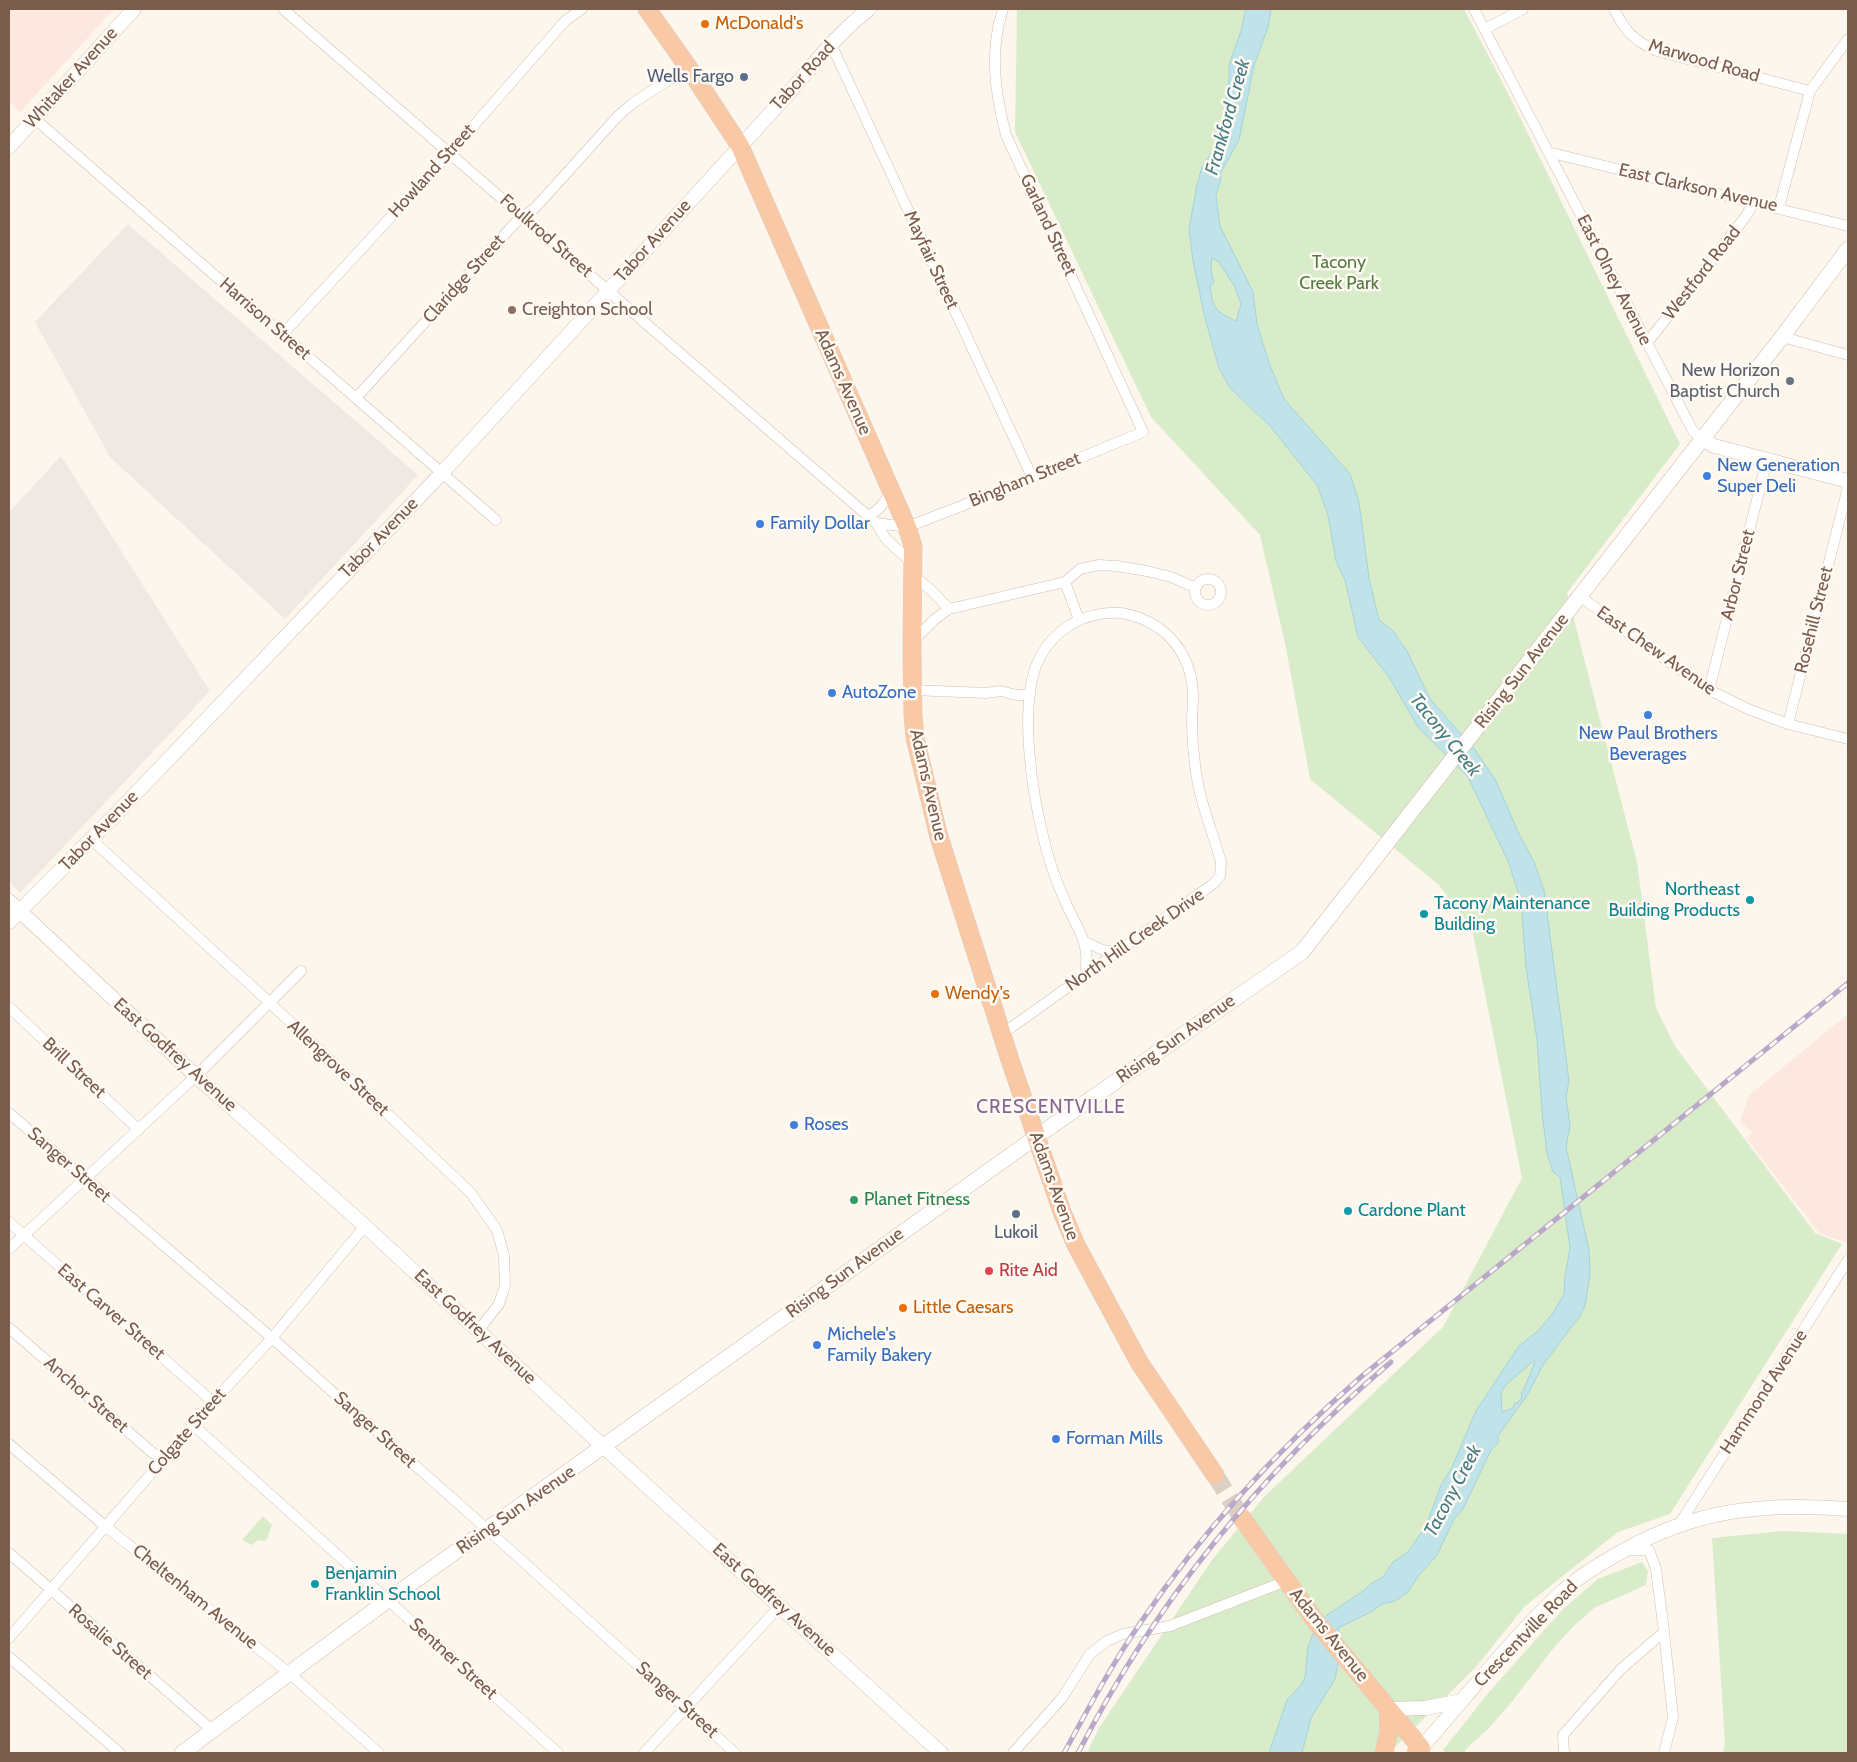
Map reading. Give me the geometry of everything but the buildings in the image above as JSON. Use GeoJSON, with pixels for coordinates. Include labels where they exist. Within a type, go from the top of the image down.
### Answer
{"type":"FeatureCollection","features":[{"type":"Feature","properties":{"kind":"highway","name":"Adams Avenue"},"geometry":{"type":"LineString","coordinates":[[647,9],[740,146],[907,527],[913,546],[912,690],[915,738],[939,837],[1002,1034],[1067,1225],[1118,1326],[1139,1362],[1215,1475]]}},
{"type":"Feature","properties":{"kind":"highway","name":"Adams Avenue"},"geometry":{"type":"LineString","coordinates":[[1242,1518],[1316,1622],[1388,1709],[1418,1750]]}},
{"type":"Feature","properties":{"kind":"highway"},"geometry":{"type":"LineString","coordinates":[[1384,1753],[1390,1731],[1388,1709]]}},
{"type":"Feature","properties":{"kind":"main road","name":"Rising Sun Avenue"},"geometry":{"type":"LineString","coordinates":[[182,1753],[388,1600],[1036,1137],[1302,952],[1782,337],[1848,249]]}},
{"type":"Feature","properties":{"kind":"street","name":"Whitaker Avenue"},"geometry":{"type":"LineString","coordinates":[[9,147],[134,9]]}},
{"type":"Feature","properties":{"kind":"street","name":"Foulkrod Street"},"geometry":{"type":"LineString","coordinates":[[283,9],[525,216],[872,519],[886,539],[949,609]]}},
{"type":"Feature","properties":{"kind":"street","name":"Howland Street"},"geometry":{"type":"LineString","coordinates":[[283,334],[450,152],[565,21],[582,9]]}},
{"type":"Feature","properties":{"kind":"street","name":"Tabor Road"},"geometry":{"type":"LineString","coordinates":[[740,146],[831,44],[851,23],[869,9]]}},
{"type":"Feature","properties":{"kind":"street","name":"Garland Street"},"geometry":{"type":"LineString","coordinates":[[1002,9],[997,26],[994,72],[998,102],[1006,135],[1143,432]]}},
{"type":"Feature","properties":{"kind":"street","name":"East Olney Avenue"},"geometry":{"type":"LineString","coordinates":[[1474,9],[1693,431],[1714,446],[1848,481]]}},
{"type":"Feature","properties":{"kind":"street"},"geometry":{"type":"LineString","coordinates":[[1485,29],[1523,9]]}},
{"type":"Feature","properties":{"kind":"street","name":"Marwood Road"},"geometry":{"type":"LineString","coordinates":[[1614,9],[1627,32],[1640,43],[1657,51],[1810,91]]}},
{"type":"Feature","properties":{"kind":"street"},"geometry":{"type":"LineString","coordinates":[[1779,207],[1810,91],[1848,39]]}},
{"type":"Feature","properties":{"kind":"street","name":"Mayfair Street"},"geometry":{"type":"LineString","coordinates":[[831,44],[1032,477]]}},
{"type":"Feature","properties":{"kind":"street","name":"Claridge Street"},"geometry":{"type":"LineString","coordinates":[[356,398],[515,223],[535,208],[618,116],[633,103],[688,67]]}},
{"type":"Feature","properties":{"kind":"street","name":"Harrison Street"},"geometry":{"type":"LineString","coordinates":[[34,118],[496,520]]}},
{"type":"Feature","properties":{"kind":"street","name":"Tabor Avenue"},"geometry":{"type":"LineString","coordinates":[[9,922],[90,838],[118,812],[442,472],[740,146]]}},
{"type":"Feature","properties":{"kind":"street","name":"East Clarkson Avenue"},"geometry":{"type":"LineString","coordinates":[[1548,152],[1779,207],[1848,226]]}},
{"type":"Feature","properties":{"kind":"street","name":"Westford Road"},"geometry":{"type":"LineString","coordinates":[[1647,343],[1746,216],[1754,202]]}},
{"type":"Feature","properties":{"kind":"street"},"geometry":{"type":"LineString","coordinates":[[1782,337],[1848,355]]}},
{"type":"Feature","properties":{"kind":"street","name":"Bingham Street"},"geometry":{"type":"LineString","coordinates":[[907,527],[1143,432]]}},
{"type":"Feature","properties":{"kind":"street","name":"Arbor Street"},"geometry":{"type":"LineString","coordinates":[[1709,690],[1768,460]]}},
{"type":"Feature","properties":{"kind":"street","name":"Rosehill Street"},"geometry":{"type":"LineString","coordinates":[[1788,724],[1848,487]]}},
{"type":"Feature","properties":{"kind":"street"},"geometry":{"type":"LineString","coordinates":[[891,491],[872,519],[907,527]]}},
{"type":"Feature","properties":{"kind":"street"},"geometry":{"type":"LineString","coordinates":[[912,642],[935,619],[949,609],[1065,582],[1080,569],[1117,566],[1171,577],[1196,588]]}},
{"type":"Feature","properties":{"kind":"street"},"geometry":{"type":"LineString","coordinates":[[1065,582],[1079,620]]}},
{"type":"Feature","properties":{"kind":"street","name":"East Chew Avenue"},"geometry":{"type":"LineString","coordinates":[[1580,596],[1709,690],[1748,709],[1788,724],[1848,739]]}},
{"type":"Feature","properties":{"kind":"street","name":"North Hill Creek Drive"},"geometry":{"type":"LineString","coordinates":[[1002,1034],[1213,884],[1220,876],[1221,862],[1208,821],[1195,765],[1192,722],[1192,678],[1185,658],[1176,644],[1166,634],[1140,618],[1121,613],[1103,613],[1079,620],[1062,630],[1045,648],[1034,672],[1030,695],[1029,737],[1032,770],[1043,838],[1064,900],[1085,942]]}},
{"type":"Feature","properties":{"kind":"street"},"geometry":{"type":"LineString","coordinates":[[912,690],[986,694],[1001,691],[1016,695],[1030,695]]}},
{"type":"Feature","properties":{"kind":"street","name":"Allengrove Street"},"geometry":{"type":"LineString","coordinates":[[90,838],[269,1002],[470,1192],[497,1230],[504,1256],[505,1285],[499,1304],[478,1331]]}},
{"type":"Feature","properties":{"kind":"street","name":"East Godfrey Avenue"},"geometry":{"type":"LineString","coordinates":[[9,901],[19,913],[196,1076],[365,1226],[940,1753]]}},
{"type":"Feature","properties":{"kind":"street"},"geometry":{"type":"LineString","coordinates":[[1085,975],[1087,962],[1085,942],[1103,950],[1116,952]]}},
{"type":"Feature","properties":{"kind":"street"},"geometry":{"type":"LineString","coordinates":[[9,1249],[196,1076],[301,971]]}},
{"type":"Feature","properties":{"kind":"street","name":"Brill Street"},"geometry":{"type":"LineString","coordinates":[[9,1007],[139,1130]]}},
{"type":"Feature","properties":{"kind":"street","name":"Sanger Street"},"geometry":{"type":"LineString","coordinates":[[9,1113],[272,1338],[735,1753]]}},
{"type":"Feature","properties":{"kind":"street","name":"East Carver Street"},"geometry":{"type":"LineString","coordinates":[[9,1222],[213,1402]]}},
{"type":"Feature","properties":{"kind":"street","name":"Colgate Street"},"geometry":{"type":"LineString","coordinates":[[9,1638],[213,1402],[272,1338],[365,1226]]}},
{"type":"Feature","properties":{"kind":"street","name":"Hammond Avenue"},"geometry":{"type":"LineString","coordinates":[[1680,1524],[1848,1260]]}},
{"type":"Feature","properties":{"kind":"street","name":"Anchor Street"},"geometry":{"type":"LineString","coordinates":[[9,1328],[162,1461]]}},
{"type":"Feature","properties":{"kind":"street","name":"Sentner Street"},"geometry":{"type":"LineString","coordinates":[[193,1425],[558,1753]]}},
{"type":"Feature","properties":{"kind":"street","name":"Cheltenham Avenue"},"geometry":{"type":"LineString","coordinates":[[9,1444],[105,1526],[289,1673],[379,1753]]}},
{"type":"Feature","properties":{"kind":"street","name":"Crescentville Road"},"geometry":{"type":"LineString","coordinates":[[1418,1750],[1530,1624],[1565,1590],[1591,1569],[1623,1550],[1680,1524],[1726,1513],[1788,1506],[1848,1509]]}},
{"type":"Feature","properties":{"kind":"street"},"geometry":{"type":"LineString","coordinates":[[1623,1550],[1649,1550],[1656,1569],[1673,1717],[1664,1753]]}},
{"type":"Feature","properties":{"kind":"street","name":"Rosalie Street"},"geometry":{"type":"LineString","coordinates":[[9,1553],[212,1730]]}},
{"type":"Feature","properties":{"kind":"street"},"geometry":{"type":"LineString","coordinates":[[1013,1753],[1062,1698],[1090,1654],[1107,1641],[1123,1634],[1170,1626],[1286,1581]]}},
{"type":"Feature","properties":{"kind":"street"},"geometry":{"type":"LineString","coordinates":[[644,1753],[780,1606]]}},
{"type":"Feature","properties":{"kind":"street"},"geometry":{"type":"LineString","coordinates":[[1564,1753],[1563,1735],[1621,1669],[1664,1632]]}},
{"type":"Feature","properties":{"kind":"street"},"geometry":{"type":"LineString","coordinates":[[9,1657],[120,1753]]}},
{"type":"Feature","properties":{"kind":"street"},"geometry":{"type":"LineString","coordinates":[[1388,1709],[1425,1708],[1462,1701]]}},
{"type":"Feature","properties":{"kind":"shaded area"},"geometry":{"type":"Polygon","coordinates":[[[9,9],[114,9],[20,112],[9,102],[9,9]]]}},
{"type":"Feature","properties":{"kind":"shaded area"},"geometry":{"type":"Polygon","coordinates":[[[128,224],[418,475],[285,619],[110,457],[35,322],[128,224]]]}},
{"type":"Feature","properties":{"kind":"shaded area"},"geometry":{"type":"Polygon","coordinates":[[[61,456],[210,691],[20,893],[9,881],[9,512],[61,456]]]}},
{"type":"Feature","properties":{"kind":"shaded area"},"geometry":{"type":"Polygon","coordinates":[[[1848,1014],[1848,1243],[1820,1234],[1746,1138],[1752,1133],[1740,1121],[1749,1095],[1848,1014]]]}},
{"type":"Feature","properties":{"kind":"green space","name":"Tacony Creek Park"},"geometry":{"type":"Polygon","coordinates":[[[1017,9],[1464,9],[1509,95],[1680,444],[1567,593],[1637,862],[1656,1008],[1675,1046],[1815,1233],[1842,1244],[1670,1514],[1618,1532],[1525,1606],[1476,1667],[1389,1753],[1087,1753],[1099,1728],[1212,1560],[1264,1497],[1443,1327],[1522,1178],[1472,929],[1439,885],[1310,779],[1285,643],[1260,535],[1151,417],[1015,132],[1017,9]]]}},
{"type":"Feature","properties":{"kind":"green space"},"geometry":{"type":"Polygon","coordinates":[[[263,1516],[272,1525],[267,1539],[264,1541],[258,1540],[252,1545],[242,1540],[263,1516]]]}},
{"type":"Feature","properties":{"kind":"green space"},"geometry":{"type":"Polygon","coordinates":[[[1783,1531],[1848,1534],[1848,1753],[1723,1753],[1725,1744],[1712,1538],[1783,1531]]]}},
{"type":"Feature","properties":{"kind":"green space"},"geometry":{"type":"Polygon","coordinates":[[[1642,1562],[1648,1571],[1646,1585],[1594,1608],[1556,1645],[1510,1704],[1488,1729],[1465,1750],[1465,1753],[1445,1753],[1443,1750],[1490,1691],[1563,1609],[1598,1579],[1642,1562]]]}},
{"type":"Feature","properties":{"kind":"water"},"geometry":{"type":"Polygon","coordinates":[[[1246,9],[1271,9],[1268,27],[1254,66],[1239,140],[1220,174],[1221,179],[1216,195],[1220,226],[1253,292],[1257,324],[1269,363],[1284,399],[1350,474],[1359,502],[1369,578],[1379,620],[1393,631],[1407,651],[1430,699],[1476,751],[1496,781],[1518,832],[1534,862],[1544,890],[1569,1081],[1566,1097],[1570,1125],[1566,1147],[1589,1250],[1590,1274],[1585,1305],[1580,1316],[1543,1365],[1528,1394],[1498,1436],[1498,1443],[1491,1450],[1463,1509],[1454,1519],[1437,1555],[1420,1574],[1407,1593],[1395,1601],[1382,1604],[1371,1612],[1338,1628],[1340,1654],[1335,1679],[1311,1718],[1302,1753],[1269,1753],[1287,1700],[1305,1678],[1308,1647],[1314,1631],[1327,1615],[1383,1577],[1393,1562],[1408,1552],[1425,1527],[1440,1487],[1452,1467],[1476,1411],[1519,1346],[1539,1330],[1553,1313],[1564,1294],[1570,1248],[1560,1177],[1553,1172],[1547,1154],[1537,1040],[1526,967],[1521,901],[1508,861],[1468,777],[1418,727],[1389,677],[1358,637],[1345,580],[1336,561],[1328,515],[1317,485],[1270,426],[1230,388],[1219,368],[1205,318],[1193,261],[1189,229],[1202,167],[1216,146],[1218,131],[1227,118],[1226,96],[1229,65],[1241,31],[1246,9]],[[1212,258],[1211,271],[1214,282],[1210,286],[1212,300],[1219,312],[1236,321],[1241,304],[1235,287],[1219,262],[1212,258]],[[1534,1361],[1507,1384],[1501,1392],[1502,1412],[1513,1408],[1515,1403],[1522,1397],[1521,1393],[1534,1361]]]}},
{"type":"Feature","properties":{"kind":"tunnel"},"geometry":{"type":"LineString","coordinates":[[1215,1475],[1242,1518]]}},
{"type":"Feature","properties":{"kind":"railway"},"geometry":{"type":"LineString","coordinates":[[1064,1753],[1120,1654],[1165,1588],[1243,1492],[1301,1432],[1362,1376],[1848,983]]}},
{"type":"Feature","properties":{"kind":"railway"},"geometry":{"type":"LineString","coordinates":[[1078,1753],[1108,1698],[1141,1644],[1215,1542],[1298,1448],[1391,1362]]}},
{"type":"Feature","properties":{"kind":"place","name":"McDonald's"},"geometry":{"type":"Point","coordinates":[705,24]}},
{"type":"Feature","properties":{"kind":"place","name":"Wells Fargo"},"geometry":{"type":"Point","coordinates":[744,77]}},
{"type":"Feature","properties":{"kind":"place","name":"Creighton School"},"geometry":{"type":"Point","coordinates":[512,310]}},
{"type":"Feature","properties":{"kind":"place","name":"New Horizon Baptist Church"},"geometry":{"type":"Point","coordinates":[1790,381]}},
{"type":"Feature","properties":{"kind":"place","name":"New Generation Super Deli"},"geometry":{"type":"Point","coordinates":[1707,476]}},
{"type":"Feature","properties":{"kind":"place","name":"Family Dollar"},"geometry":{"type":"Point","coordinates":[760,524]}},
{"type":"Feature","properties":{"kind":"place","name":"AutoZone"},"geometry":{"type":"Point","coordinates":[832,693]}},
{"type":"Feature","properties":{"kind":"place","name":"New Paul Brothers Beverages"},"geometry":{"type":"Point","coordinates":[1648,715]}},
{"type":"Feature","properties":{"kind":"place","name":"Northeast Building Products"},"geometry":{"type":"Point","coordinates":[1750,900]}},
{"type":"Feature","properties":{"kind":"place","name":"Tacony Maintenance Building"},"geometry":{"type":"Point","coordinates":[1424,914]}},
{"type":"Feature","properties":{"kind":"place","name":"Wendy's"},"geometry":{"type":"Point","coordinates":[935,994]}},
{"type":"Feature","properties":{"kind":"place","name":"Roses"},"geometry":{"type":"Point","coordinates":[794,1125]}},
{"type":"Feature","properties":{"kind":"place","name":"Planet Fitness"},"geometry":{"type":"Point","coordinates":[854,1200]}},
{"type":"Feature","properties":{"kind":"place","name":"Cardone Plant"},"geometry":{"type":"Point","coordinates":[1348,1211]}},
{"type":"Feature","properties":{"kind":"place","name":"Lukoil"},"geometry":{"type":"Point","coordinates":[1016,1214]}},
{"type":"Feature","properties":{"kind":"place","name":"Rite Aid"},"geometry":{"type":"Point","coordinates":[989,1271]}},
{"type":"Feature","properties":{"kind":"place","name":"Little Caesars"},"geometry":{"type":"Point","coordinates":[903,1308]}},
{"type":"Feature","properties":{"kind":"place","name":"Michele's Family Bakery"},"geometry":{"type":"Point","coordinates":[817,1345]}},
{"type":"Feature","properties":{"kind":"place","name":"Forman Mills"},"geometry":{"type":"Point","coordinates":[1056,1439]}},
{"type":"Feature","properties":{"kind":"place","name":"Benjamin Franklin School"},"geometry":{"type":"Point","coordinates":[315,1584]}},
{"type":"Feature","properties":{"kind":"district","name":"CRESCENTVILLE"},"geometry":{"type":"Point","coordinates":[1051,1107]}},
{"type":"Feature","properties":{"kind":"water label","name":"Frankford Creek"},"geometry":{"type":"Point","coordinates":[1228,117]}},
{"type":"Feature","properties":{"kind":"water label","name":"Tacony Creek"},"geometry":{"type":"Point","coordinates":[1445,735]}},
{"type":"Feature","properties":{"kind":"water label","name":"Tacony Creek"},"geometry":{"type":"Point","coordinates":[1453,1491]}}]}
